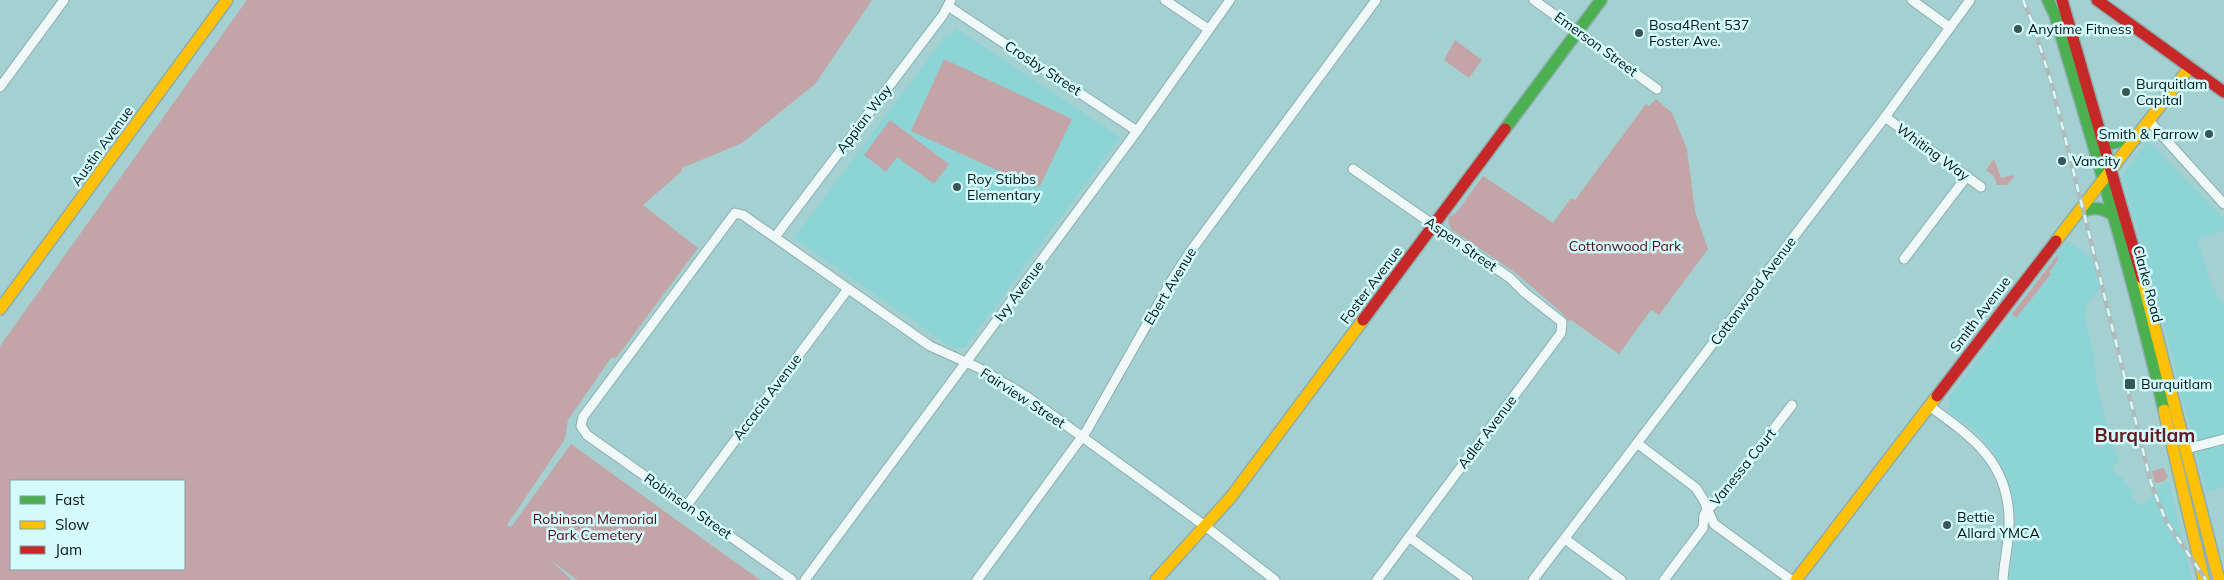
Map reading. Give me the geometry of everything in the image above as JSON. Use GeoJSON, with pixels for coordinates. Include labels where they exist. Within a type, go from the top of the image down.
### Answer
{"type":"FeatureCollection","features":[{"type":"Feature","properties":{"kind":"main road","name":"Austin Avenue"},"geometry":{"type":"LineString","coordinates":[[0,309],[228,0]]}},
{"type":"Feature","properties":{"kind":"main road","name":"Foster Avenue"},"geometry":{"type":"LineString","coordinates":[[1156,580],[1205,526],[1249,472],[1601,0]]}},
{"type":"Feature","properties":{"kind":"main road","name":"Clarke Road"},"geometry":{"type":"LineString","coordinates":[[2048,0],[2055,15],[2104,180],[2146,334],[2204,580]]}},
{"type":"Feature","properties":{"kind":"main road","name":"Clarke Road"},"geometry":{"type":"LineString","coordinates":[[2062,0],[2112,169],[2158,339],[2219,580]]}},
{"type":"Feature","properties":{"kind":"main road"},"geometry":{"type":"LineString","coordinates":[[2097,0],[2224,92]]}},
{"type":"Feature","properties":{"kind":"main road","name":"Smith Avenue"},"geometry":{"type":"LineString","coordinates":[[1796,580],[2190,66]]}},
{"type":"Feature","properties":{"kind":"main road"},"geometry":{"type":"LineString","coordinates":[[2105,145],[2136,138]]}},
{"type":"Feature","properties":{"kind":"main road"},"geometry":{"type":"LineString","coordinates":[[2076,214],[2083,210],[2099,207],[2109,211],[2114,216]]}},
{"type":"Feature","properties":{"kind":"main road"},"geometry":{"type":"LineString","coordinates":[[2146,334],[2158,339]]}},
{"type":"Feature","properties":{"kind":"main road"},"geometry":{"type":"LineString","coordinates":[[2174,451],[2186,449]]}},
{"type":"Feature","properties":{"kind":"street"},"geometry":{"type":"LineString","coordinates":[[0,87],[64,0]]}},
{"type":"Feature","properties":{"kind":"street"},"geometry":{"type":"LineString","coordinates":[[1164,0],[1208,29]]}},
{"type":"Feature","properties":{"kind":"street","name":"Ivy Avenue"},"geometry":{"type":"LineString","coordinates":[[805,580],[1137,131],[1230,0]]}},
{"type":"Feature","properties":{"kind":"street","name":"Ebert Avenue"},"geometry":{"type":"LineString","coordinates":[[977,580],[1082,437],[1190,252],[1376,0]]}},
{"type":"Feature","properties":{"kind":"street","name":"Emerson Street"},"geometry":{"type":"LineString","coordinates":[[1534,0],[1657,89]]}},
{"type":"Feature","properties":{"kind":"street"},"geometry":{"type":"LineString","coordinates":[[1912,0],[1949,27]]}},
{"type":"Feature","properties":{"kind":"street","name":"Cottonwood Avenue"},"geometry":{"type":"LineString","coordinates":[[1533,580],[1886,117],[1970,0]]}},
{"type":"Feature","properties":{"kind":"street","name":"Crosby Street"},"geometry":{"type":"LineString","coordinates":[[950,3],[1137,131]]}},
{"type":"Feature","properties":{"kind":"street","name":"Appian Way"},"geometry":{"type":"LineString","coordinates":[[775,237],[950,3]]}},
{"type":"Feature","properties":{"kind":"street","name":"Whiting Way"},"geometry":{"type":"LineString","coordinates":[[1886,117],[1981,187]]}},
{"type":"Feature","properties":{"kind":"street"},"geometry":{"type":"LineString","coordinates":[[2149,121],[2224,204]]}},
{"type":"Feature","properties":{"kind":"street","name":"Aspen Street"},"geometry":{"type":"LineString","coordinates":[[1353,169],[1510,278],[1524,292],[1561,318],[1563,326]]}},
{"type":"Feature","properties":{"kind":"street"},"geometry":{"type":"LineString","coordinates":[[1904,259],[1967,176]]}},
{"type":"Feature","properties":{"kind":"street","name":"Fairview Street"},"geometry":{"type":"LineString","coordinates":[[584,432],[581,426],[583,417],[731,216],[738,213],[930,346],[979,368],[1014,389],[1205,526],[1275,580]]}},
{"type":"Feature","properties":{"kind":"street","name":"Accacia Avenue"},"geometry":{"type":"LineString","coordinates":[[687,506],[848,289]]}},
{"type":"Feature","properties":{"kind":"street","name":"Adler Avenue"},"geometry":{"type":"LineString","coordinates":[[1377,580],[1561,333],[1563,326]]}},
{"type":"Feature","properties":{"kind":"street","name":"Vanessa Court"},"geometry":{"type":"LineString","coordinates":[[1664,580],[1703,528],[1704,515],[1707,510],[1725,493],[1792,405]]}},
{"type":"Feature","properties":{"kind":"street"},"geometry":{"type":"LineString","coordinates":[[1929,406],[1981,446],[2002,480],[2010,520],[2003,580]]}},
{"type":"Feature","properties":{"kind":"street","name":"Robinson Street"},"geometry":{"type":"LineString","coordinates":[[584,432],[792,580]]}},
{"type":"Feature","properties":{"kind":"street"},"geometry":{"type":"LineString","coordinates":[[2186,449],[2224,439]]}},
{"type":"Feature","properties":{"kind":"street"},"geometry":{"type":"LineString","coordinates":[[1637,443],[1696,488],[1714,524],[1791,580]]}},
{"type":"Feature","properties":{"kind":"street"},"geometry":{"type":"LineString","coordinates":[[1409,537],[1468,580]]}},
{"type":"Feature","properties":{"kind":"street"},"geometry":{"type":"LineString","coordinates":[[1565,539],[1621,580]]}},
{"type":"Feature","properties":{"kind":"shaded area","name":"Roy Stibbs Elementary"},"geometry":{"type":"Polygon","coordinates":[[[956,28],[1120,137],[964,348],[951,347],[794,238],[947,34],[950,36],[956,28]]]}},
{"type":"Feature","properties":{"kind":"shaded area"},"geometry":{"type":"Polygon","coordinates":[[[2148,141],[2224,219],[2224,231],[2197,239],[2211,283],[2224,306],[2224,487],[2206,492],[2159,304],[2122,176],[2148,141]]]}},
{"type":"Feature","properties":{"kind":"shaded area"},"geometry":{"type":"Polygon","coordinates":[[[2068,241],[2094,260],[2100,288],[2086,306],[2085,317],[2094,356],[2097,388],[2116,455],[2120,458],[2112,470],[2125,480],[2123,483],[2134,491],[2130,497],[2142,506],[2161,485],[2169,481],[2192,580],[2009,580],[2016,524],[2014,503],[2007,479],[1993,451],[1986,442],[1973,429],[1949,413],[1949,397],[2068,241]]]}},
{"type":"Feature","properties":{"kind":"green space","name":"Robinson Memorial Park Cemetery"},"geometry":{"type":"Polygon","coordinates":[[[247,0],[872,0],[815,84],[742,143],[682,168],[682,171],[643,205],[698,248],[617,357],[611,358],[568,420],[565,439],[507,525],[511,527],[571,444],[760,580],[577,580],[548,558],[572,580],[0,580],[0,346],[247,0]]]}},
{"type":"Feature","properties":{"kind":"green space"},"geometry":{"type":"Polygon","coordinates":[[[1455,40],[1482,60],[1469,78],[1444,60],[1455,40]]]}},
{"type":"Feature","properties":{"kind":"green space"},"geometry":{"type":"Polygon","coordinates":[[[944,59],[1072,119],[1040,186],[1034,187],[911,131],[944,59]]]}},
{"type":"Feature","properties":{"kind":"green space","name":"Cottonwood Park"},"geometry":{"type":"Polygon","coordinates":[[[1656,99],[1672,113],[1687,149],[1695,211],[1708,249],[1659,315],[1651,310],[1619,354],[1571,320],[1568,321],[1562,313],[1517,274],[1451,229],[1448,222],[1449,217],[1456,213],[1483,176],[1553,223],[1571,198],[1575,200],[1646,104],[1649,106],[1656,99]]]}},
{"type":"Feature","properties":{"kind":"green space"},"geometry":{"type":"Polygon","coordinates":[[[890,120],[949,164],[934,184],[897,157],[886,172],[864,155],[890,120]]]}},
{"type":"Feature","properties":{"kind":"green space"},"geometry":{"type":"Polygon","coordinates":[[[1994,159],[2001,178],[2012,175],[2014,177],[2007,185],[1997,185],[1994,176],[1986,170],[1994,159]]]}},
{"type":"Feature","properties":{"kind":"green space"},"geometry":{"type":"Polygon","coordinates":[[[2057,256],[2059,259],[2049,272],[2051,274],[2016,318],[2012,314],[2057,256]]]}},
{"type":"Feature","properties":{"kind":"green space"},"geometry":{"type":"Polygon","coordinates":[[[2163,468],[2168,477],[2164,481],[2155,483],[2152,471],[2163,468]]]}},
{"type":"Feature","properties":{"kind":"railway"},"geometry":{"type":"LineString","coordinates":[[2023,0],[2034,27],[2052,85],[2151,483],[2166,521],[2206,580]]}},
{"type":"Feature","properties":{"kind":"traffic: fast"},"geometry":{"type":"LineString","coordinates":[[1505,129],[1601,0]]}},
{"type":"Feature","properties":{"kind":"traffic: fast"},"geometry":{"type":"LineString","coordinates":[[2048,0],[2055,15],[2113,212],[2164,410]]}},
{"type":"Feature","properties":{"kind":"traffic: fast"},"geometry":{"type":"LineString","coordinates":[[2105,145],[2136,138]]}},
{"type":"Feature","properties":{"kind":"traffic: fast"},"geometry":{"type":"LineString","coordinates":[[2078,213],[2096,208],[2105,210],[2114,216]]}},
{"type":"Feature","properties":{"kind":"traffic: slow"},"geometry":{"type":"LineString","coordinates":[[0,309],[227,0]]}},
{"type":"Feature","properties":{"kind":"traffic: slow"},"geometry":{"type":"LineString","coordinates":[[2056,241],[2190,67]]}},
{"type":"Feature","properties":{"kind":"traffic: slow"},"geometry":{"type":"LineString","coordinates":[[2142,278],[2219,580]]}},
{"type":"Feature","properties":{"kind":"traffic: slow"},"geometry":{"type":"LineString","coordinates":[[1156,580],[1231,497],[1363,320]]}},
{"type":"Feature","properties":{"kind":"traffic: slow"},"geometry":{"type":"LineString","coordinates":[[1796,580],[1937,396]]}},
{"type":"Feature","properties":{"kind":"traffic: slow"},"geometry":{"type":"LineString","coordinates":[[2164,410],[2204,580]]}},
{"type":"Feature","properties":{"kind":"traffic: jam"},"geometry":{"type":"LineString","coordinates":[[2062,0],[2142,278]]}},
{"type":"Feature","properties":{"kind":"traffic: jam"},"geometry":{"type":"LineString","coordinates":[[2097,0],[2224,92]]}},
{"type":"Feature","properties":{"kind":"traffic: jam"},"geometry":{"type":"LineString","coordinates":[[1363,320],[1505,129]]}},
{"type":"Feature","properties":{"kind":"traffic: jam"},"geometry":{"type":"LineString","coordinates":[[1937,396],[2056,241]]}},
{"type":"Feature","properties":{"kind":"place","name":"Anytime Fitness"},"geometry":{"type":"Point","coordinates":[2018,29]}},
{"type":"Feature","properties":{"kind":"place","name":"Bosa4Rent 537 Foster Ave."},"geometry":{"type":"Point","coordinates":[1639,33]}},
{"type":"Feature","properties":{"kind":"place","name":"Burquitlam Capital"},"geometry":{"type":"Point","coordinates":[2126,92]}},
{"type":"Feature","properties":{"kind":"place","name":"Smith & Farrow"},"geometry":{"type":"Point","coordinates":[2209,134]}},
{"type":"Feature","properties":{"kind":"place","name":"Vancity"},"geometry":{"type":"Point","coordinates":[2062,161]}},
{"type":"Feature","properties":{"kind":"place","name":"Roy Stibbs Elementary"},"geometry":{"type":"Point","coordinates":[957,187]}},
{"type":"Feature","properties":{"kind":"place","name":"Burquitlam"},"geometry":{"type":"Point","coordinates":[2130,384]}},
{"type":"Feature","properties":{"kind":"place","name":"Bettie Allard YMCA"},"geometry":{"type":"Point","coordinates":[1947,525]}},
{"type":"Feature","properties":{"kind":"district","name":"Burquitlam"},"geometry":{"type":"Point","coordinates":[2145,435]}}]}
